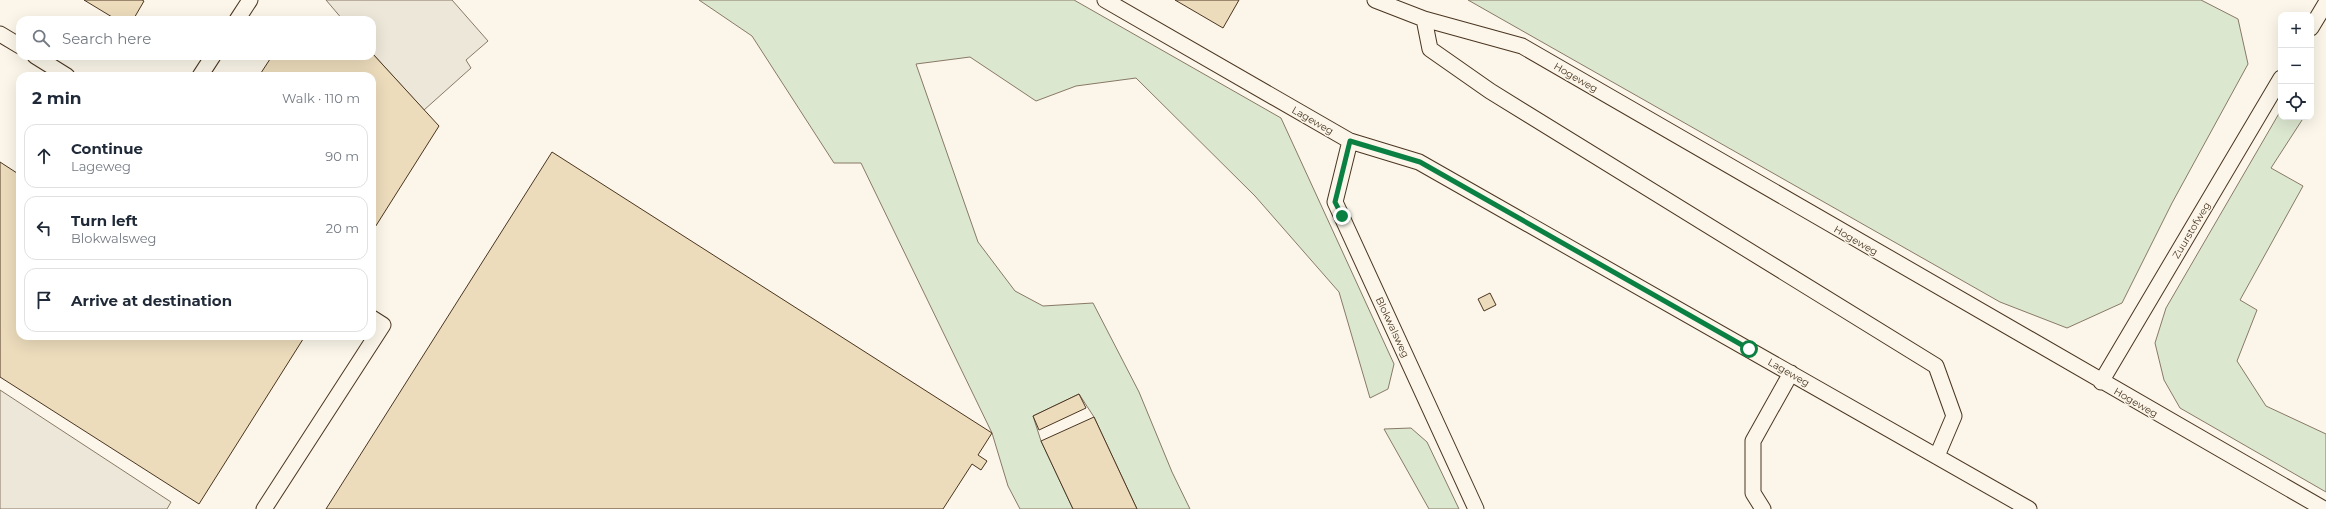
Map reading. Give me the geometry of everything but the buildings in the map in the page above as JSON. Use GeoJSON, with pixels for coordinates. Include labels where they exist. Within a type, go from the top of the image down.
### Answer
{"type":"FeatureCollection","features":[{"type":"Feature","properties":{"kind":"lane"},"geometry":{"type":"LineString","coordinates":[[240,16],[250,0]]}},
{"type":"Feature","properties":{"kind":"lane","name":"Lageweg"},"geometry":{"type":"LineString","coordinates":[[1105,0],[1350,141],[1420,162],[2029,509]]}},
{"type":"Feature","properties":{"kind":"lane","name":"Hogeweg"},"geometry":{"type":"LineString","coordinates":[[1375,0],[1424,19],[1522,46],[2101,382],[2324,509]]}},
{"type":"Feature","properties":{"kind":"lane"},"geometry":{"type":"LineString","coordinates":[[2314,23],[2326,3]]}},
{"type":"Feature","properties":{"kind":"lane"},"geometry":{"type":"LineString","coordinates":[[1424,19],[1430,48],[1490,91],[1936,366],[1954,416],[1937,456]]}},
{"type":"Feature","properties":{"kind":"lane"},"geometry":{"type":"LineString","coordinates":[[0,34],[16,44]]}},
{"type":"Feature","properties":{"kind":"lane"},"geometry":{"type":"LineString","coordinates":[[42,60],[61,72]]}},
{"type":"Feature","properties":{"kind":"lane"},"geometry":{"type":"LineString","coordinates":[[203,72],[210,60]]}},
{"type":"Feature","properties":{"kind":"lane","name":"Zuurstofweg"},"geometry":{"type":"LineString","coordinates":[[2101,382],[2278,83]]}},
{"type":"Feature","properties":{"kind":"lane","name":"Blokwalsweg"},"geometry":{"type":"LineString","coordinates":[[1350,141],[1335,202],[1476,509]]}},
{"type":"Feature","properties":{"kind":"lane"},"geometry":{"type":"LineString","coordinates":[[376,320],[384,325],[376,337]]}},
{"type":"Feature","properties":{"kind":"lane"},"geometry":{"type":"LineString","coordinates":[[264,509],[374,340]]}},
{"type":"Feature","properties":{"kind":"lane"},"geometry":{"type":"LineString","coordinates":[[1763,509],[1753,494],[1753,441],[1791,373]]}},
{"type":"Feature","properties":{"kind":"green space"},"geometry":{"type":"Polygon","coordinates":[[[699,0],[1074,0],[1281,118],[1394,364],[1388,389],[1370,398],[1339,292],[1255,196],[1136,78],[1076,86],[1036,101],[970,57],[916,64],[978,242],[1015,291],[1043,306],[1093,303],[1139,392],[1172,472],[1190,509],[1137,509],[1094,417],[1079,394],[1033,416],[1041,441],[1073,509],[1020,509],[1008,486],[992,433],[861,163],[834,163],[752,36],[699,0]]]}},
{"type":"Feature","properties":{"kind":"green space"},"geometry":{"type":"Polygon","coordinates":[[[1468,0],[2201,0],[2238,19],[2248,64],[2172,203],[2122,303],[2067,328],[2000,302],[1468,0]]]}},
{"type":"Feature","properties":{"kind":"green space"},"geometry":{"type":"Polygon","coordinates":[[[2278,115],[2278,120],[2302,120],[2271,168],[2303,186],[2240,300],[2257,310],[2237,361],[2266,406],[2326,434],[2326,492],[2180,408],[2164,380],[2155,343],[2166,308],[2278,115]]]}},
{"type":"Feature","properties":{"kind":"green space"},"geometry":{"type":"Polygon","coordinates":[[[1411,428],[1427,442],[1459,509],[1429,509],[1384,429],[1411,428]]]}},
{"type":"Feature","properties":{"kind":"shaded area"},"geometry":{"type":"Polygon","coordinates":[[[326,0],[452,0],[488,41],[466,60],[471,68],[424,110],[376,57],[376,16],[340,16],[326,0]]]}},
{"type":"Feature","properties":{"kind":"shaded area"},"geometry":{"type":"Polygon","coordinates":[[[0,390],[171,502],[167,509],[0,509],[0,390]]]}},
{"type":"Feature","properties":{"kind":"route"},"geometry":{"type":"LineString","coordinates":[[1342,216],[1335,202],[1350,141],[1420,162],[1749,349]]}}]}
